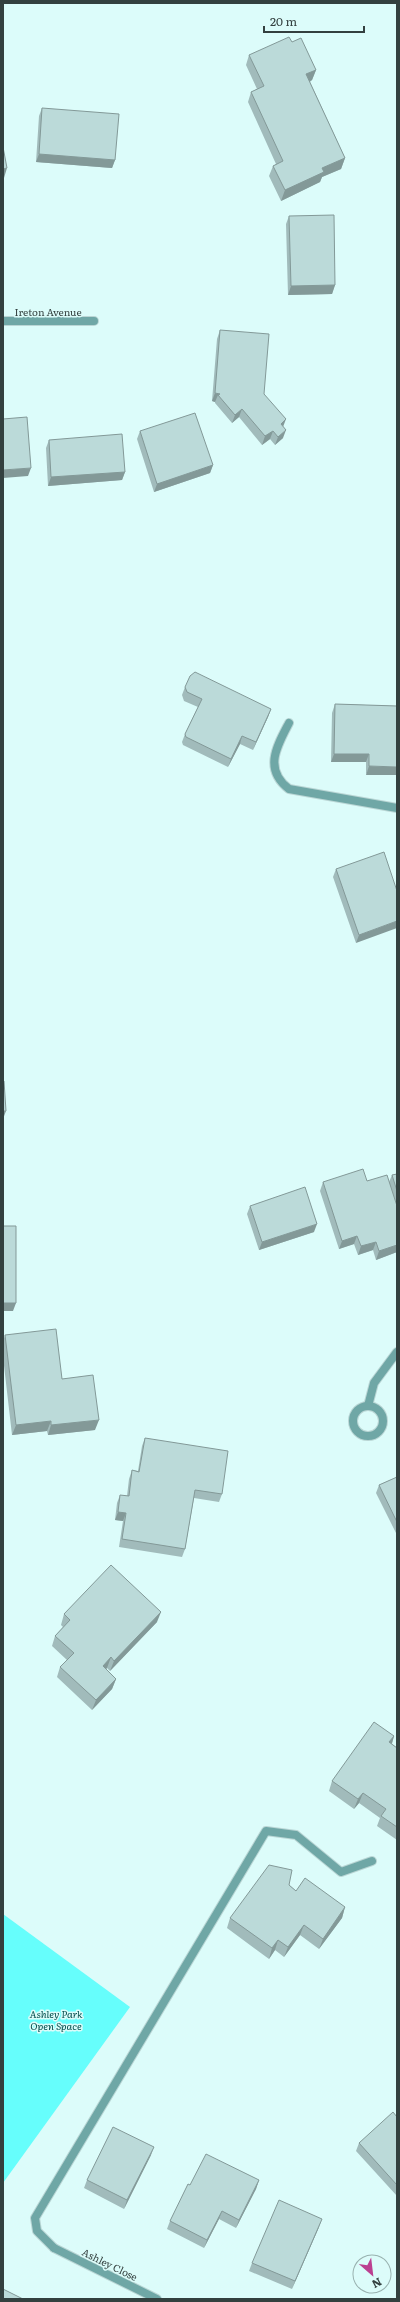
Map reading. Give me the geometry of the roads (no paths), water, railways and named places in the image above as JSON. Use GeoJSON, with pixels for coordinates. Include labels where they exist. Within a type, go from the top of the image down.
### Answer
{"type":"FeatureCollection","features":[{"type":"Feature","properties":{"kind":"street","name":"Ireton Avenue"},"geometry":{"type":"LineString","coordinates":[[3,321],[94,321]]}},
{"type":"Feature","properties":{"kind":"street"},"geometry":{"type":"LineString","coordinates":[[289,723],[274,753],[275,771],[282,783],[289,789],[397,808]]}},
{"type":"Feature","properties":{"kind":"street"},"geometry":{"type":"LineString","coordinates":[[368,1406],[374,1383],[397,1352]]}},
{"type":"Feature","properties":{"kind":"street","name":"Ashley Close"},"geometry":{"type":"LineString","coordinates":[[157,2299],[54,2248],[37,2231],[35,2218],[266,1831],[296,1835],[341,1872],[372,1861]]}},
{"type":"Feature","properties":{"kind":"park label","name":"Ashley Park Open Space"},"geometry":{"type":"Point","coordinates":[56,2018]}}]}
